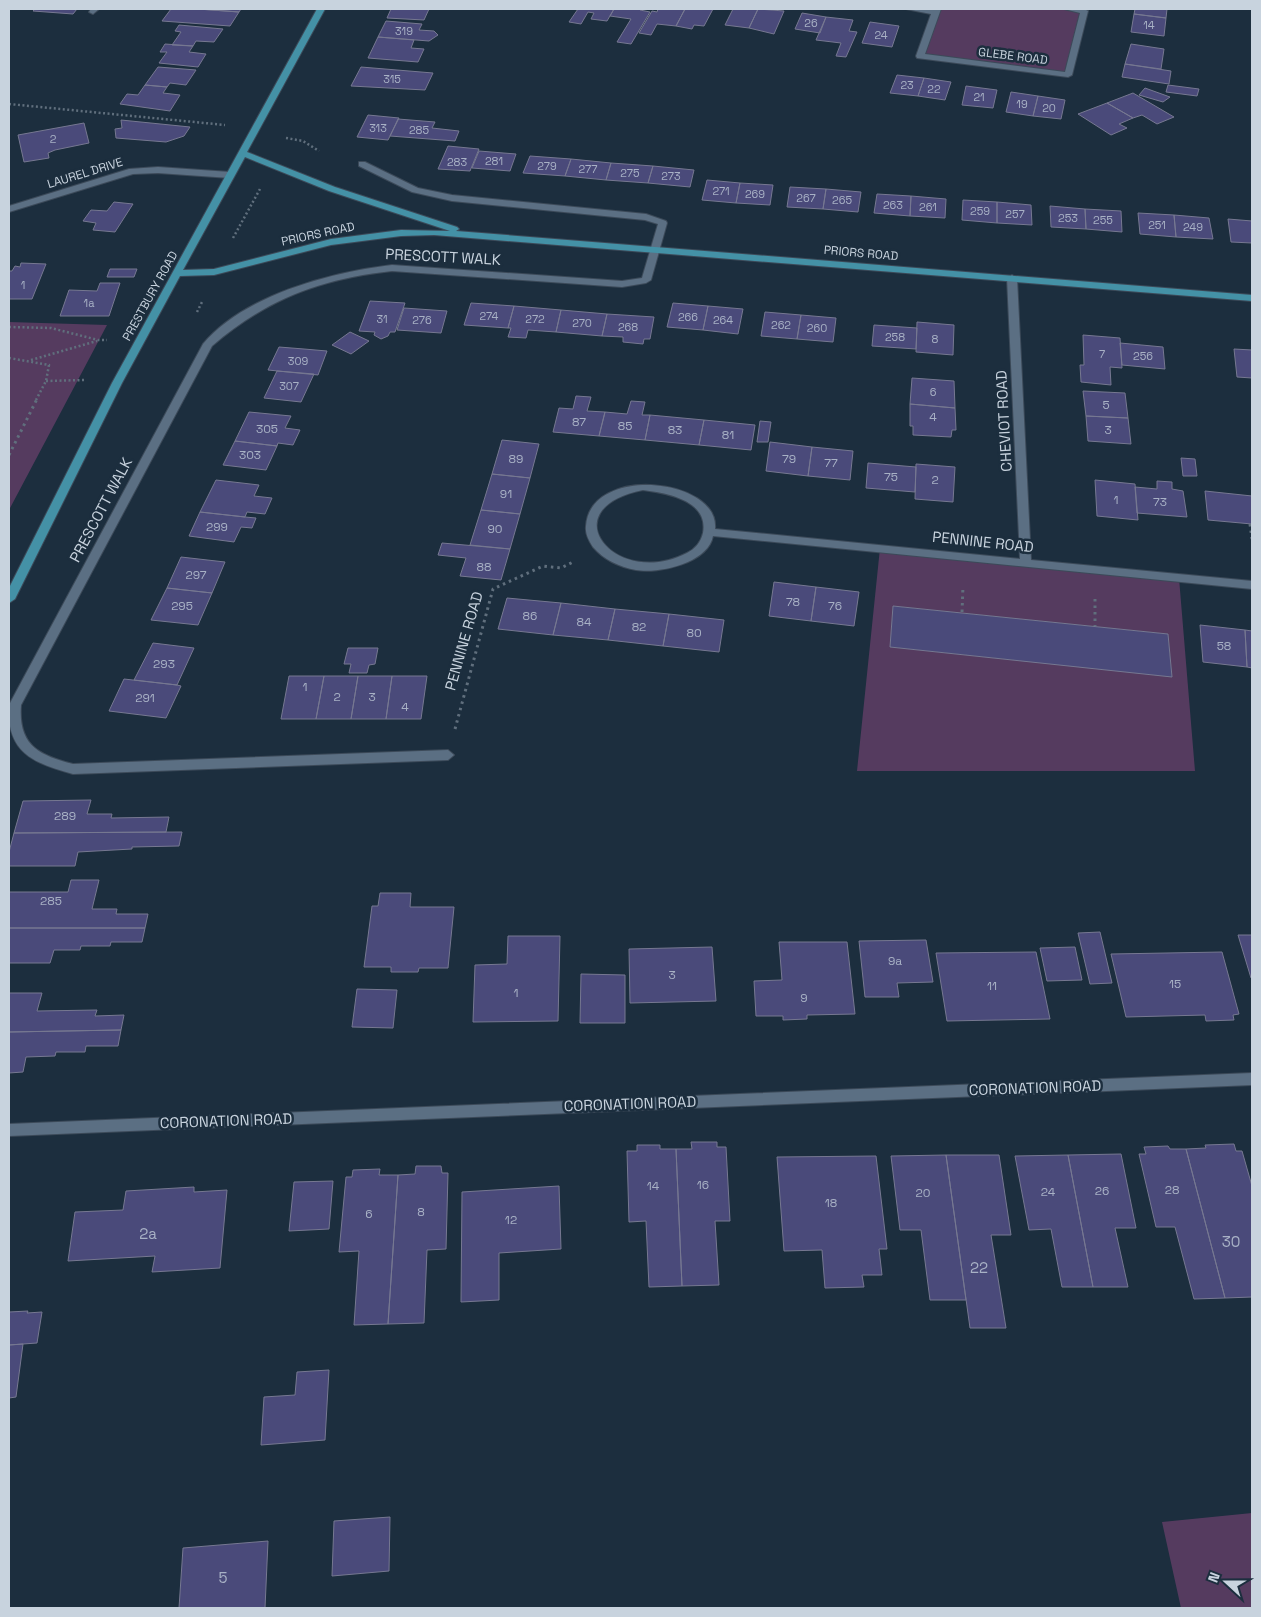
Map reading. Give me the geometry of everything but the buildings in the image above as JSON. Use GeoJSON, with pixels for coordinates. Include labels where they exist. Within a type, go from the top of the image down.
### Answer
{"type":"FeatureCollection","features":[{"type":"Feature","properties":{"kind":"main road","name":"PRESTBURY ROAD"},"geometry":{"type":"LineString","coordinates":[[9,599],[140,339],[321,9]]}},
{"type":"Feature","properties":{"kind":"main road","name":"PRIORS ROAD"},"geometry":{"type":"LineString","coordinates":[[242,153],[332,188],[467,233]]}},
{"type":"Feature","properties":{"kind":"main road","name":"PRIORS ROAD"},"geometry":{"type":"LineString","coordinates":[[177,274],[214,272],[331,242],[368,236],[401,233],[467,233],[1252,298]]}},
{"type":"Feature","properties":{"kind":"street","name":"GLEBE ROAD"},"geometry":{"type":"LineString","coordinates":[[910,9],[937,10],[920,56],[1068,75],[1084,11],[1068,9]]}},
{"type":"Feature","properties":{"kind":"street"},"geometry":{"type":"LineString","coordinates":[[362,164],[415,190],[452,198],[646,217],[663,223],[655,250]]}},
{"type":"Feature","properties":{"kind":"street","name":"LAUREL DRIVE"},"geometry":{"type":"LineString","coordinates":[[9,209],[132,172],[158,170],[230,175]]}},
{"type":"Feature","properties":{"kind":"street","name":"PRESCOTT WALK"},"geometry":{"type":"LineString","coordinates":[[448,755],[73,768],[44,759],[30,751],[18,738],[12,719],[15,705],[208,344],[233,322],[273,299],[318,282],[392,268],[622,284],[646,280],[655,250]]}},
{"type":"Feature","properties":{"kind":"street","name":"CHEVIOT ROAD"},"geometry":{"type":"LineString","coordinates":[[1012,278],[1026,562]]}},
{"type":"Feature","properties":{"kind":"street"},"geometry":{"type":"LineString","coordinates":[[643,487],[678,491],[692,498],[703,508],[709,519],[710,532],[705,543],[696,553],[682,561],[666,566],[648,567],[629,565],[613,558],[601,549],[593,538],[591,527],[593,515],[600,505],[611,496],[626,490],[643,487]]}},
{"type":"Feature","properties":{"kind":"street","name":"PENNINE ROAD"},"geometry":{"type":"LineString","coordinates":[[710,532],[1252,585]]}},
{"type":"Feature","properties":{"kind":"street","name":"CORONATION ROAD"},"geometry":{"type":"LineString","coordinates":[[9,1130],[1252,1079]]}},
{"type":"Feature","properties":{"kind":"path"},"geometry":{"type":"LineString","coordinates":[[9,104],[227,126],[223,133],[252,135]]}},
{"type":"Feature","properties":{"kind":"path"},"geometry":{"type":"LineString","coordinates":[[208,344],[196,316],[214,272],[273,164],[285,138],[303,141],[333,160],[362,164]]}},
{"type":"Feature","properties":{"kind":"path"},"geometry":{"type":"LineString","coordinates":[[9,327],[51,328],[98,340]]}},
{"type":"Feature","properties":{"kind":"path"},"geometry":{"type":"LineString","coordinates":[[30,360],[98,340],[140,339]]}},
{"type":"Feature","properties":{"kind":"path"},"geometry":{"type":"LineString","coordinates":[[9,358],[30,360],[49,366],[46,381],[9,455]]}},
{"type":"Feature","properties":{"kind":"path"},"geometry":{"type":"LineString","coordinates":[[46,381],[77,380],[117,383]]}},
{"type":"Feature","properties":{"kind":"path"},"geometry":{"type":"LineString","coordinates":[[1250,524],[1252,539]]}},
{"type":"Feature","properties":{"kind":"path","name":"PENNINE ROAD"},"geometry":{"type":"LineString","coordinates":[[448,755],[493,589],[543,566],[560,568],[601,549]]}},
{"type":"Feature","properties":{"kind":"shaded area"},"geometry":{"type":"Polygon","coordinates":[[[937,9],[1068,9],[1084,11],[1068,75],[920,56],[937,9]]]}},
{"type":"Feature","properties":{"kind":"shaded area"},"geometry":{"type":"Polygon","coordinates":[[[9,322],[107,325],[9,510],[9,322]]]}},
{"type":"Feature","properties":{"kind":"shaded area"},"geometry":{"type":"Polygon","coordinates":[[[880,548],[1179,578],[1195,771],[857,771],[880,548]],[[893,606],[890,647],[1172,676],[1168,634],[893,606]]]}},
{"type":"Feature","properties":{"kind":"shaded area"},"geometry":{"type":"Polygon","coordinates":[[[1252,1513],[1252,1608],[1181,1608],[1162,1522],[1252,1513]]]}}]}
